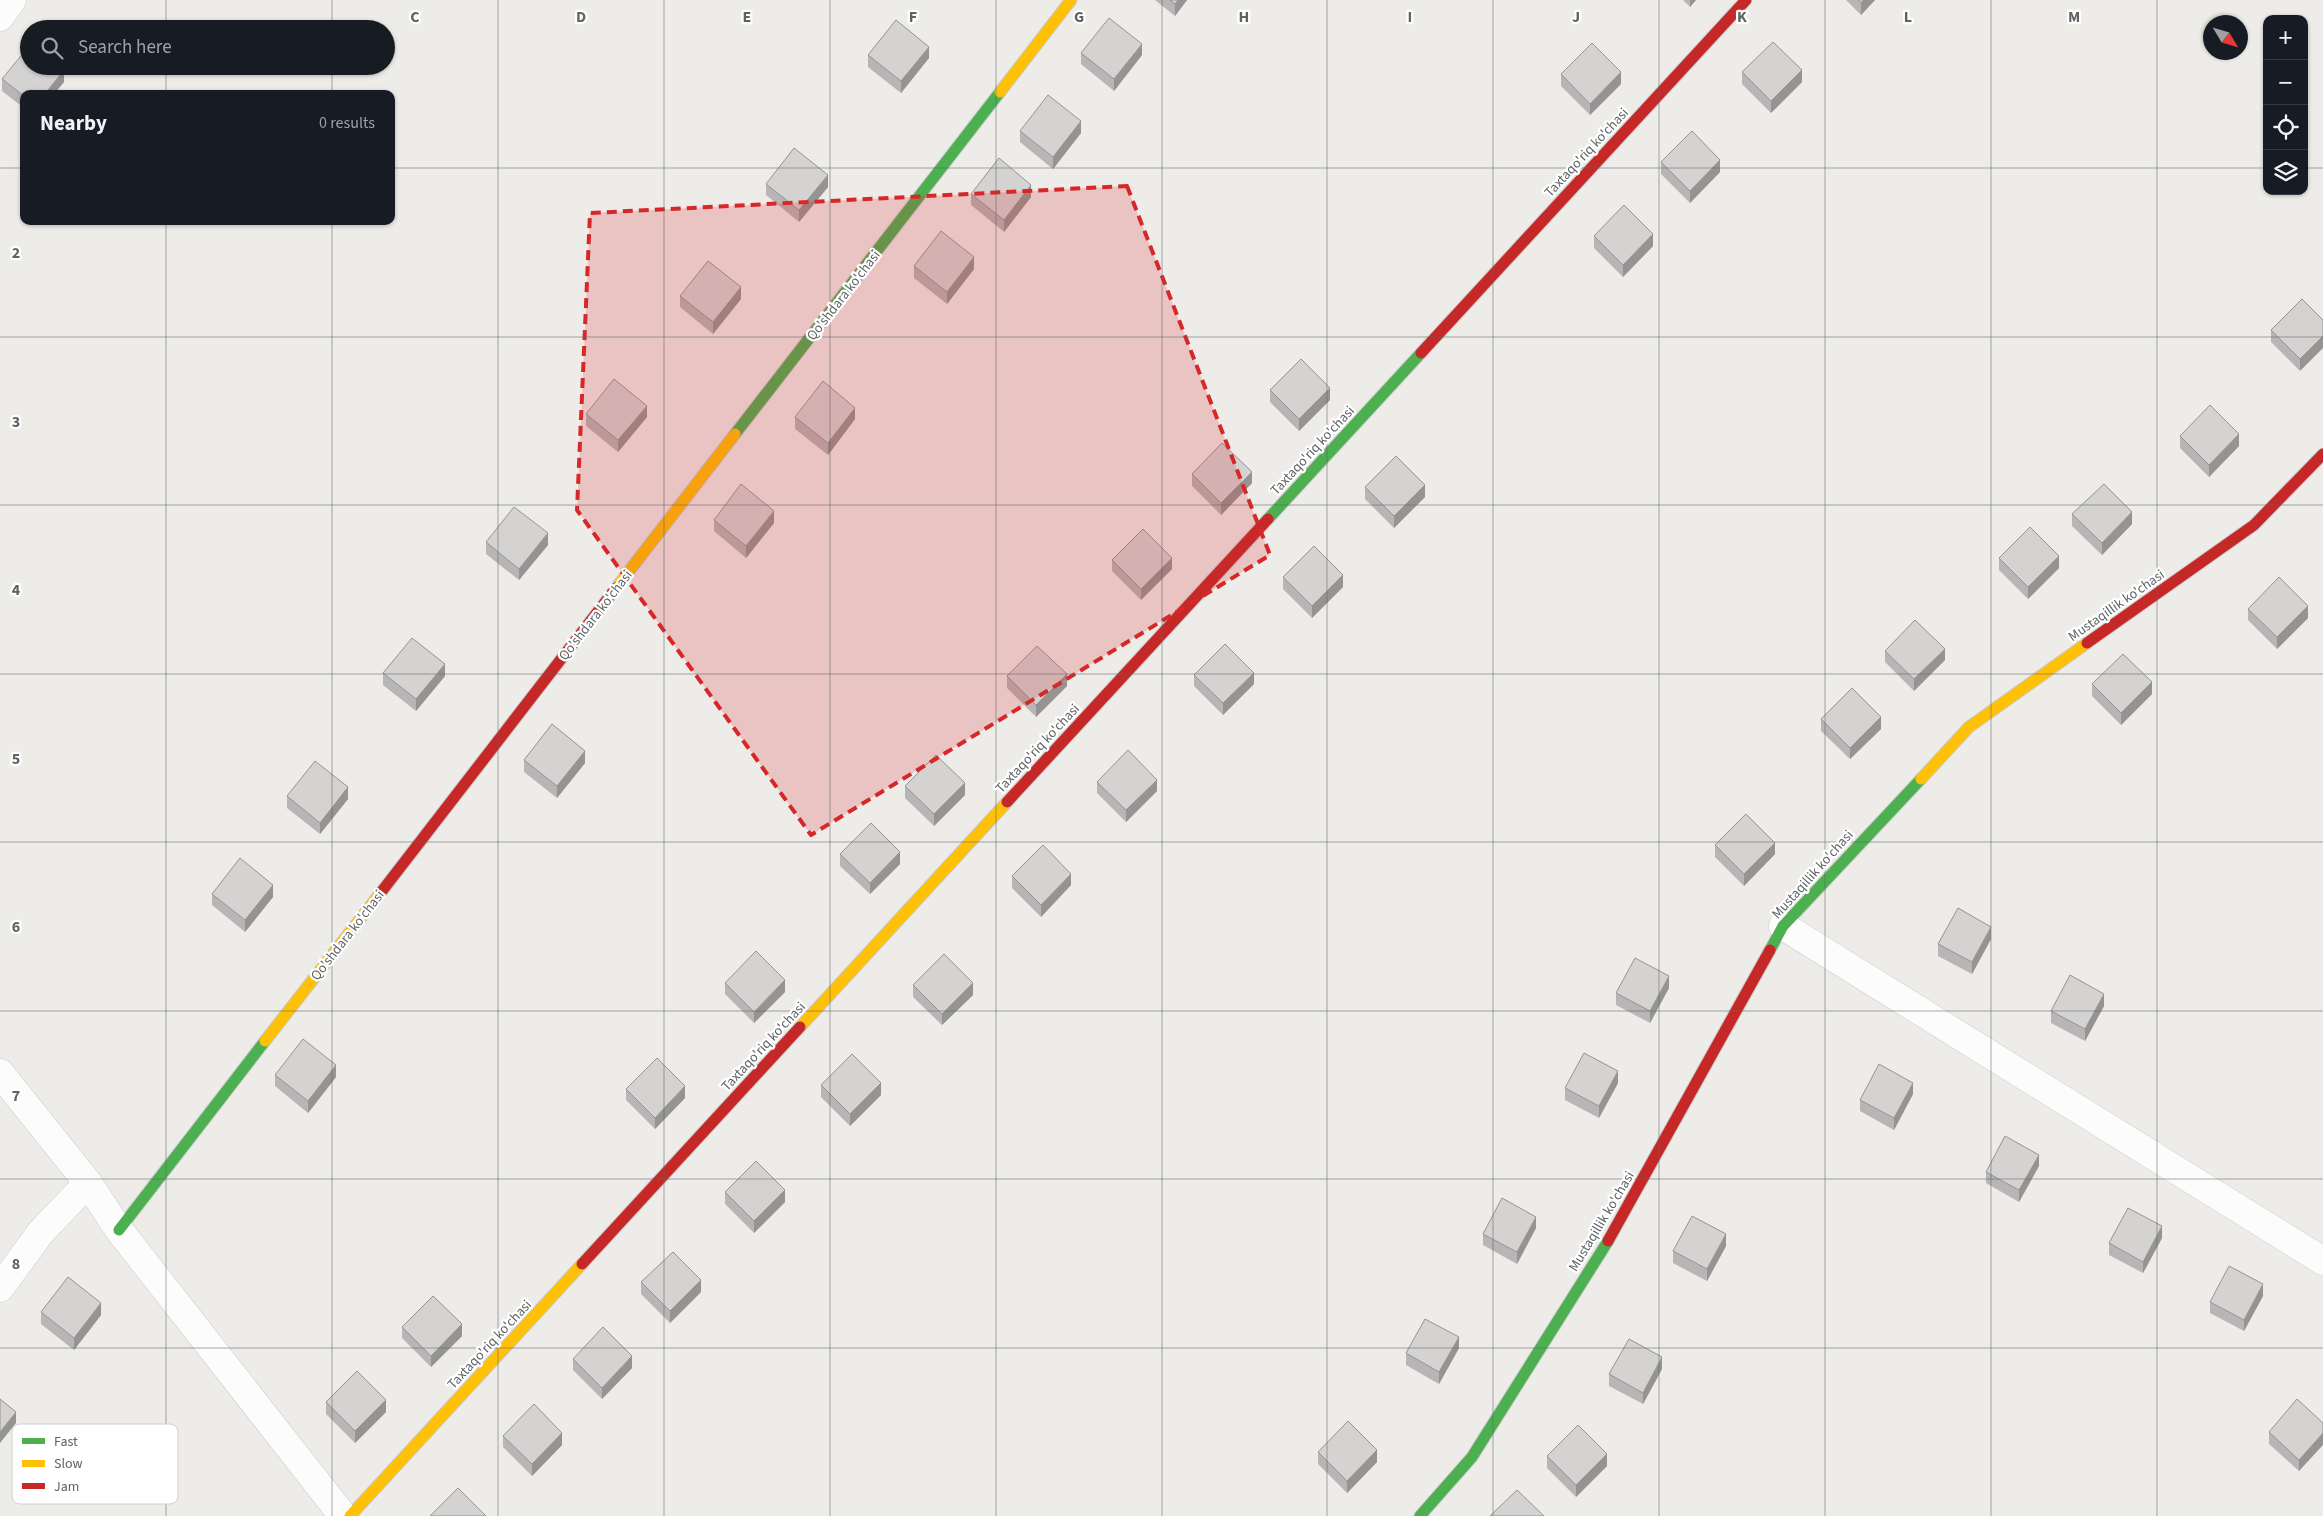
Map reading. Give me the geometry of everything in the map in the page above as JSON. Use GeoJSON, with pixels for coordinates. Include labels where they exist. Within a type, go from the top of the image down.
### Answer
{"type":"FeatureCollection","features":[{"type":"Feature","properties":{"kind":"street"},"geometry":{"type":"LineString","coordinates":[[0,17],[12,0]]}},
{"type":"Feature","properties":{"kind":"street","name":"Qo'shdara ko'chasi"},"geometry":{"type":"LineString","coordinates":[[119,1230],[1071,0]]}},
{"type":"Feature","properties":{"kind":"street","name":"Taxtaqo'riq ko'chasi"},"geometry":{"type":"LineString","coordinates":[[350,1516],[1746,0]]}},
{"type":"Feature","properties":{"kind":"street","name":"Mustaqillik ko'chasi"},"geometry":{"type":"LineString","coordinates":[[1420,1516],[1472,1457],[1620,1222],[1783,926],[1969,727],[2254,526],[2323,454]]}},
{"type":"Feature","properties":{"kind":"street"},"geometry":{"type":"LineString","coordinates":[[1783,926],[2323,1261]]}},
{"type":"Feature","properties":{"kind":"street"},"geometry":{"type":"LineString","coordinates":[[0,1073],[88,1183],[119,1230],[344,1516]]}},
{"type":"Feature","properties":{"kind":"street"},"geometry":{"type":"LineString","coordinates":[[0,1288],[41,1232],[88,1183]]}},
{"type":"Feature","properties":{"kind":"highlighted area"},"geometry":{"type":"Polygon","coordinates":[[[1127,186],[1270,555],[811,835],[577,510],[590,213],[1127,186]]]}},
{"type":"Feature","properties":{"kind":"building"},"geometry":{"type":"Polygon","coordinates":[[[1170,0],[1178,0],[1175,4],[1170,0]]]}},
{"type":"Feature","properties":{"kind":"building"},"geometry":{"type":"Polygon","coordinates":[[[1109,18],[1142,44],[1114,79],[1081,53],[1109,18]]]}},
{"type":"Feature","properties":{"kind":"building"},"geometry":{"type":"Polygon","coordinates":[[[896,20],[929,47],[901,81],[868,55],[896,20]]]}},
{"type":"Feature","properties":{"kind":"building"},"geometry":{"type":"Polygon","coordinates":[[[1773,42],[1802,70],[1771,101],[1742,72],[1773,42]]]}},
{"type":"Feature","properties":{"kind":"building"},"geometry":{"type":"Polygon","coordinates":[[[1592,43],[1621,72],[1590,104],[1561,74],[1592,43]]]}},
{"type":"Feature","properties":{"kind":"building"},"geometry":{"type":"Polygon","coordinates":[[[20,57],[20,75],[60,75],[48,90],[20,90],[20,93],[2,79],[20,57]]]}},
{"type":"Feature","properties":{"kind":"building"},"geometry":{"type":"Polygon","coordinates":[[[1048,95],[1081,121],[1053,157],[1020,131],[1048,95]]]}},
{"type":"Feature","properties":{"kind":"building"},"geometry":{"type":"Polygon","coordinates":[[[1692,131],[1720,160],[1690,191],[1661,162],[1692,131]]]}},
{"type":"Feature","properties":{"kind":"building"},"geometry":{"type":"Polygon","coordinates":[[[794,148],[828,175],[799,210],[766,184],[794,148]]]}},
{"type":"Feature","properties":{"kind":"building"},"geometry":{"type":"Polygon","coordinates":[[[999,158],[1031,185],[1004,220],[971,194],[999,158]]]}},
{"type":"Feature","properties":{"kind":"building"},"geometry":{"type":"Polygon","coordinates":[[[1624,205],[1653,234],[1623,265],[1594,236],[1624,205]]]}},
{"type":"Feature","properties":{"kind":"building"},"geometry":{"type":"Polygon","coordinates":[[[941,231],[974,257],[947,292],[914,266],[941,231]]]}},
{"type":"Feature","properties":{"kind":"building"},"geometry":{"type":"Polygon","coordinates":[[[708,261],[741,287],[713,322],[680,296],[708,261]]]}},
{"type":"Feature","properties":{"kind":"building"},"geometry":{"type":"Polygon","coordinates":[[[2302,299],[2323,320],[2323,336],[2300,359],[2271,330],[2302,299]]]}},
{"type":"Feature","properties":{"kind":"building"},"geometry":{"type":"Polygon","coordinates":[[[1301,359],[1330,388],[1299,419],[1270,390],[1301,359]]]}},
{"type":"Feature","properties":{"kind":"building"},"geometry":{"type":"Polygon","coordinates":[[[614,379],[647,406],[618,440],[586,414],[614,379]]]}},
{"type":"Feature","properties":{"kind":"building"},"geometry":{"type":"Polygon","coordinates":[[[823,381],[855,408],[828,443],[795,417],[823,381]]]}},
{"type":"Feature","properties":{"kind":"building"},"geometry":{"type":"Polygon","coordinates":[[[2210,405],[2239,434],[2209,465],[2180,436],[2210,405]]]}},
{"type":"Feature","properties":{"kind":"building"},"geometry":{"type":"Polygon","coordinates":[[[1222,443],[1252,472],[1221,503],[1192,474],[1222,443]]]}},
{"type":"Feature","properties":{"kind":"building"},"geometry":{"type":"Polygon","coordinates":[[[1396,456],[1425,485],[1394,516],[1365,487],[1396,456]]]}},
{"type":"Feature","properties":{"kind":"building"},"geometry":{"type":"Polygon","coordinates":[[[741,484],[774,511],[746,546],[714,520],[741,484]]]}},
{"type":"Feature","properties":{"kind":"building"},"geometry":{"type":"Polygon","coordinates":[[[2104,484],[2132,512],[2102,543],[2072,514],[2104,484]]]}},
{"type":"Feature","properties":{"kind":"building"},"geometry":{"type":"Polygon","coordinates":[[[514,507],[548,533],[519,569],[486,542],[514,507]]]}},
{"type":"Feature","properties":{"kind":"building"},"geometry":{"type":"Polygon","coordinates":[[[2030,527],[2059,556],[2028,587],[1999,558],[2030,527]]]}},
{"type":"Feature","properties":{"kind":"building"},"geometry":{"type":"Polygon","coordinates":[[[1143,529],[1172,558],[1141,589],[1112,560],[1143,529]]]}},
{"type":"Feature","properties":{"kind":"building"},"geometry":{"type":"Polygon","coordinates":[[[1314,546],[1343,575],[1312,606],[1283,577],[1314,546]]]}},
{"type":"Feature","properties":{"kind":"building"},"geometry":{"type":"Polygon","coordinates":[[[2279,577],[2308,606],[2277,637],[2248,609],[2279,577]]]}},
{"type":"Feature","properties":{"kind":"building"},"geometry":{"type":"Polygon","coordinates":[[[1915,620],[1945,649],[1914,679],[1885,651],[1915,620]]]}},
{"type":"Feature","properties":{"kind":"building"},"geometry":{"type":"Polygon","coordinates":[[[412,638],[445,664],[416,699],[383,673],[412,638]]]}},
{"type":"Feature","properties":{"kind":"building"},"geometry":{"type":"Polygon","coordinates":[[[1225,644],[1254,673],[1223,703],[1194,675],[1225,644]]]}},
{"type":"Feature","properties":{"kind":"building"},"geometry":{"type":"Polygon","coordinates":[[[1037,646],[1067,674],[1036,705],[1007,676],[1037,646]]]}},
{"type":"Feature","properties":{"kind":"building"},"geometry":{"type":"Polygon","coordinates":[[[2123,654],[2152,682],[2121,713],[2092,684],[2123,654]]]}},
{"type":"Feature","properties":{"kind":"building"},"geometry":{"type":"Polygon","coordinates":[[[1852,688],[1881,717],[1850,748],[1821,719],[1852,688]]]}},
{"type":"Feature","properties":{"kind":"building"},"geometry":{"type":"Polygon","coordinates":[[[552,724],[585,751],[557,786],[524,760],[552,724]]]}},
{"type":"Feature","properties":{"kind":"building"},"geometry":{"type":"Polygon","coordinates":[[[1128,750],[1157,780],[1126,810],[1097,782],[1128,750]]]}},
{"type":"Feature","properties":{"kind":"building"},"geometry":{"type":"Polygon","coordinates":[[[936,755],[965,783],[934,814],[905,786],[936,755]]]}},
{"type":"Feature","properties":{"kind":"building"},"geometry":{"type":"Polygon","coordinates":[[[315,761],[348,787],[320,823],[287,796],[315,761]]]}},
{"type":"Feature","properties":{"kind":"building"},"geometry":{"type":"Polygon","coordinates":[[[1746,814],[1775,843],[1744,874],[1715,845],[1746,814]]]}},
{"type":"Feature","properties":{"kind":"building"},"geometry":{"type":"Polygon","coordinates":[[[871,823],[900,852],[870,883],[840,854],[871,823]]]}},
{"type":"Feature","properties":{"kind":"building"},"geometry":{"type":"Polygon","coordinates":[[[1043,845],[1071,874],[1041,905],[1012,876],[1043,845]]]}},
{"type":"Feature","properties":{"kind":"building"},"geometry":{"type":"Polygon","coordinates":[[[240,858],[273,885],[245,920],[212,894],[240,858]]]}},
{"type":"Feature","properties":{"kind":"building"},"geometry":{"type":"Polygon","coordinates":[[[1958,908],[1991,927],[1972,962],[1938,944],[1958,908]]]}},
{"type":"Feature","properties":{"kind":"building"},"geometry":{"type":"Polygon","coordinates":[[[756,951],[785,980],[754,1012],[725,983],[756,951]]]}},
{"type":"Feature","properties":{"kind":"building"},"geometry":{"type":"Polygon","coordinates":[[[944,954],[973,983],[942,1014],[913,985],[944,954]]]}},
{"type":"Feature","properties":{"kind":"building"},"geometry":{"type":"Polygon","coordinates":[[[1635,958],[1669,976],[1650,1011],[1616,993],[1635,958]]]}},
{"type":"Feature","properties":{"kind":"building"},"geometry":{"type":"Polygon","coordinates":[[[2070,975],[2104,994],[2085,1029],[2051,1011],[2070,975]]]}},
{"type":"Feature","properties":{"kind":"building"},"geometry":{"type":"Polygon","coordinates":[[[303,1039],[336,1065],[308,1101],[275,1075],[303,1039]]]}},
{"type":"Feature","properties":{"kind":"building"},"geometry":{"type":"Polygon","coordinates":[[[1584,1053],[1618,1071],[1599,1106],[1565,1088],[1584,1053]]]}},
{"type":"Feature","properties":{"kind":"building"},"geometry":{"type":"Polygon","coordinates":[[[852,1054],[881,1083],[850,1114],[821,1085],[852,1054]]]}},
{"type":"Feature","properties":{"kind":"building"},"geometry":{"type":"Polygon","coordinates":[[[657,1058],[685,1086],[655,1118],[626,1089],[657,1058]]]}},
{"type":"Feature","properties":{"kind":"building"},"geometry":{"type":"Polygon","coordinates":[[[1879,1064],[1913,1083],[1894,1118],[1860,1100],[1879,1064]]]}},
{"type":"Feature","properties":{"kind":"building"},"geometry":{"type":"Polygon","coordinates":[[[2005,1136],[2039,1155],[2019,1190],[1986,1172],[2005,1136]]]}},
{"type":"Feature","properties":{"kind":"building"},"geometry":{"type":"Polygon","coordinates":[[[756,1161],[785,1190],[754,1221],[725,1192],[756,1161]]]}},
{"type":"Feature","properties":{"kind":"building"},"geometry":{"type":"Polygon","coordinates":[[[1502,1198],[1536,1217],[1517,1252],[1483,1234],[1502,1198]]]}},
{"type":"Feature","properties":{"kind":"building"},"geometry":{"type":"Polygon","coordinates":[[[2128,1208],[2162,1226],[2143,1262],[2109,1243],[2128,1208]]]}},
{"type":"Feature","properties":{"kind":"building"},"geometry":{"type":"Polygon","coordinates":[[[1692,1216],[1726,1234],[1707,1269],[1673,1251],[1692,1216]]]}},
{"type":"Feature","properties":{"kind":"building"},"geometry":{"type":"Polygon","coordinates":[[[673,1252],[701,1280],[670,1311],[641,1282],[673,1252]]]}},
{"type":"Feature","properties":{"kind":"building"},"geometry":{"type":"Polygon","coordinates":[[[2229,1266],[2263,1284],[2244,1320],[2210,1302],[2229,1266]]]}},
{"type":"Feature","properties":{"kind":"building"},"geometry":{"type":"Polygon","coordinates":[[[68,1277],[101,1303],[74,1338],[41,1312],[68,1277]]]}},
{"type":"Feature","properties":{"kind":"building"},"geometry":{"type":"Polygon","coordinates":[[[433,1296],[462,1324],[431,1356],[402,1327],[433,1296]]]}},
{"type":"Feature","properties":{"kind":"building"},"geometry":{"type":"Polygon","coordinates":[[[1425,1319],[1459,1337],[1439,1372],[1406,1353],[1425,1319]]]}},
{"type":"Feature","properties":{"kind":"building"},"geometry":{"type":"Polygon","coordinates":[[[603,1327],[632,1356],[602,1388],[573,1359],[603,1327]]]}},
{"type":"Feature","properties":{"kind":"building"},"geometry":{"type":"Polygon","coordinates":[[[1629,1339],[1662,1357],[1643,1393],[1609,1374],[1629,1339]]]}},
{"type":"Feature","properties":{"kind":"building"},"geometry":{"type":"Polygon","coordinates":[[[357,1371],[386,1400],[355,1431],[326,1402],[357,1371]]]}},
{"type":"Feature","properties":{"kind":"building"},"geometry":{"type":"Polygon","coordinates":[[[0,1399],[16,1412],[0,1432],[0,1399]]]}},
{"type":"Feature","properties":{"kind":"building"},"geometry":{"type":"Polygon","coordinates":[[[2297,1399],[2323,1423],[2323,1433],[2299,1460],[2269,1432],[2297,1399]]]}},
{"type":"Feature","properties":{"kind":"building"},"geometry":{"type":"Polygon","coordinates":[[[534,1404],[562,1433],[532,1464],[503,1436],[534,1404]]]}},
{"type":"Feature","properties":{"kind":"building"},"geometry":{"type":"Polygon","coordinates":[[[1348,1421],[1377,1450],[1347,1481],[1318,1452],[1348,1421]]]}},
{"type":"Feature","properties":{"kind":"building"},"geometry":{"type":"Polygon","coordinates":[[[1578,1425],[1607,1454],[1576,1485],[1547,1456],[1578,1425]]]}},
{"type":"Feature","properties":{"kind":"building"},"geometry":{"type":"Polygon","coordinates":[[[458,1488],[486,1516],[430,1516],[458,1488]]]}},
{"type":"Feature","properties":{"kind":"building"},"geometry":{"type":"Polygon","coordinates":[[[1517,1490],[1544,1516],[1490,1516],[1517,1490]]]}},
{"type":"Feature","properties":{"kind":"traffic: fast"},"geometry":{"type":"LineString","coordinates":[[735,434],[1000,92]]}},
{"type":"Feature","properties":{"kind":"traffic: fast"},"geometry":{"type":"LineString","coordinates":[[1268,519],[1421,353]]}},
{"type":"Feature","properties":{"kind":"traffic: fast"},"geometry":{"type":"LineString","coordinates":[[1770,950],[1783,926],[1921,779]]}},
{"type":"Feature","properties":{"kind":"traffic: fast"},"geometry":{"type":"LineString","coordinates":[[119,1230],[265,1041]]}},
{"type":"Feature","properties":{"kind":"traffic: fast"},"geometry":{"type":"LineString","coordinates":[[1420,1516],[1472,1457],[1608,1241]]}},
{"type":"Feature","properties":{"kind":"traffic: slow"},"geometry":{"type":"LineString","coordinates":[[1000,92],[1071,0]]}},
{"type":"Feature","properties":{"kind":"traffic: slow"},"geometry":{"type":"LineString","coordinates":[[616,588],[735,434]]}},
{"type":"Feature","properties":{"kind":"traffic: slow"},"geometry":{"type":"LineString","coordinates":[[1921,779],[1969,727],[2087,643]]}},
{"type":"Feature","properties":{"kind":"traffic: slow"},"geometry":{"type":"LineString","coordinates":[[800,1027],[1007,802]]}},
{"type":"Feature","properties":{"kind":"traffic: slow"},"geometry":{"type":"LineString","coordinates":[[265,1041],[382,891]]}},
{"type":"Feature","properties":{"kind":"traffic: slow"},"geometry":{"type":"LineString","coordinates":[[350,1516],[582,1264]]}},
{"type":"Feature","properties":{"kind":"traffic: jam"},"geometry":{"type":"LineString","coordinates":[[1421,353],[1746,0]]}},
{"type":"Feature","properties":{"kind":"traffic: jam"},"geometry":{"type":"LineString","coordinates":[[2087,643],[2254,525],[2323,454]]}},
{"type":"Feature","properties":{"kind":"traffic: jam"},"geometry":{"type":"LineString","coordinates":[[1007,802],[1268,519]]}},
{"type":"Feature","properties":{"kind":"traffic: jam"},"geometry":{"type":"LineString","coordinates":[[382,891],[616,588]]}},
{"type":"Feature","properties":{"kind":"traffic: jam"},"geometry":{"type":"LineString","coordinates":[[1608,1241],[1770,950]]}},
{"type":"Feature","properties":{"kind":"traffic: jam"},"geometry":{"type":"LineString","coordinates":[[582,1264],[800,1027]]}}]}
